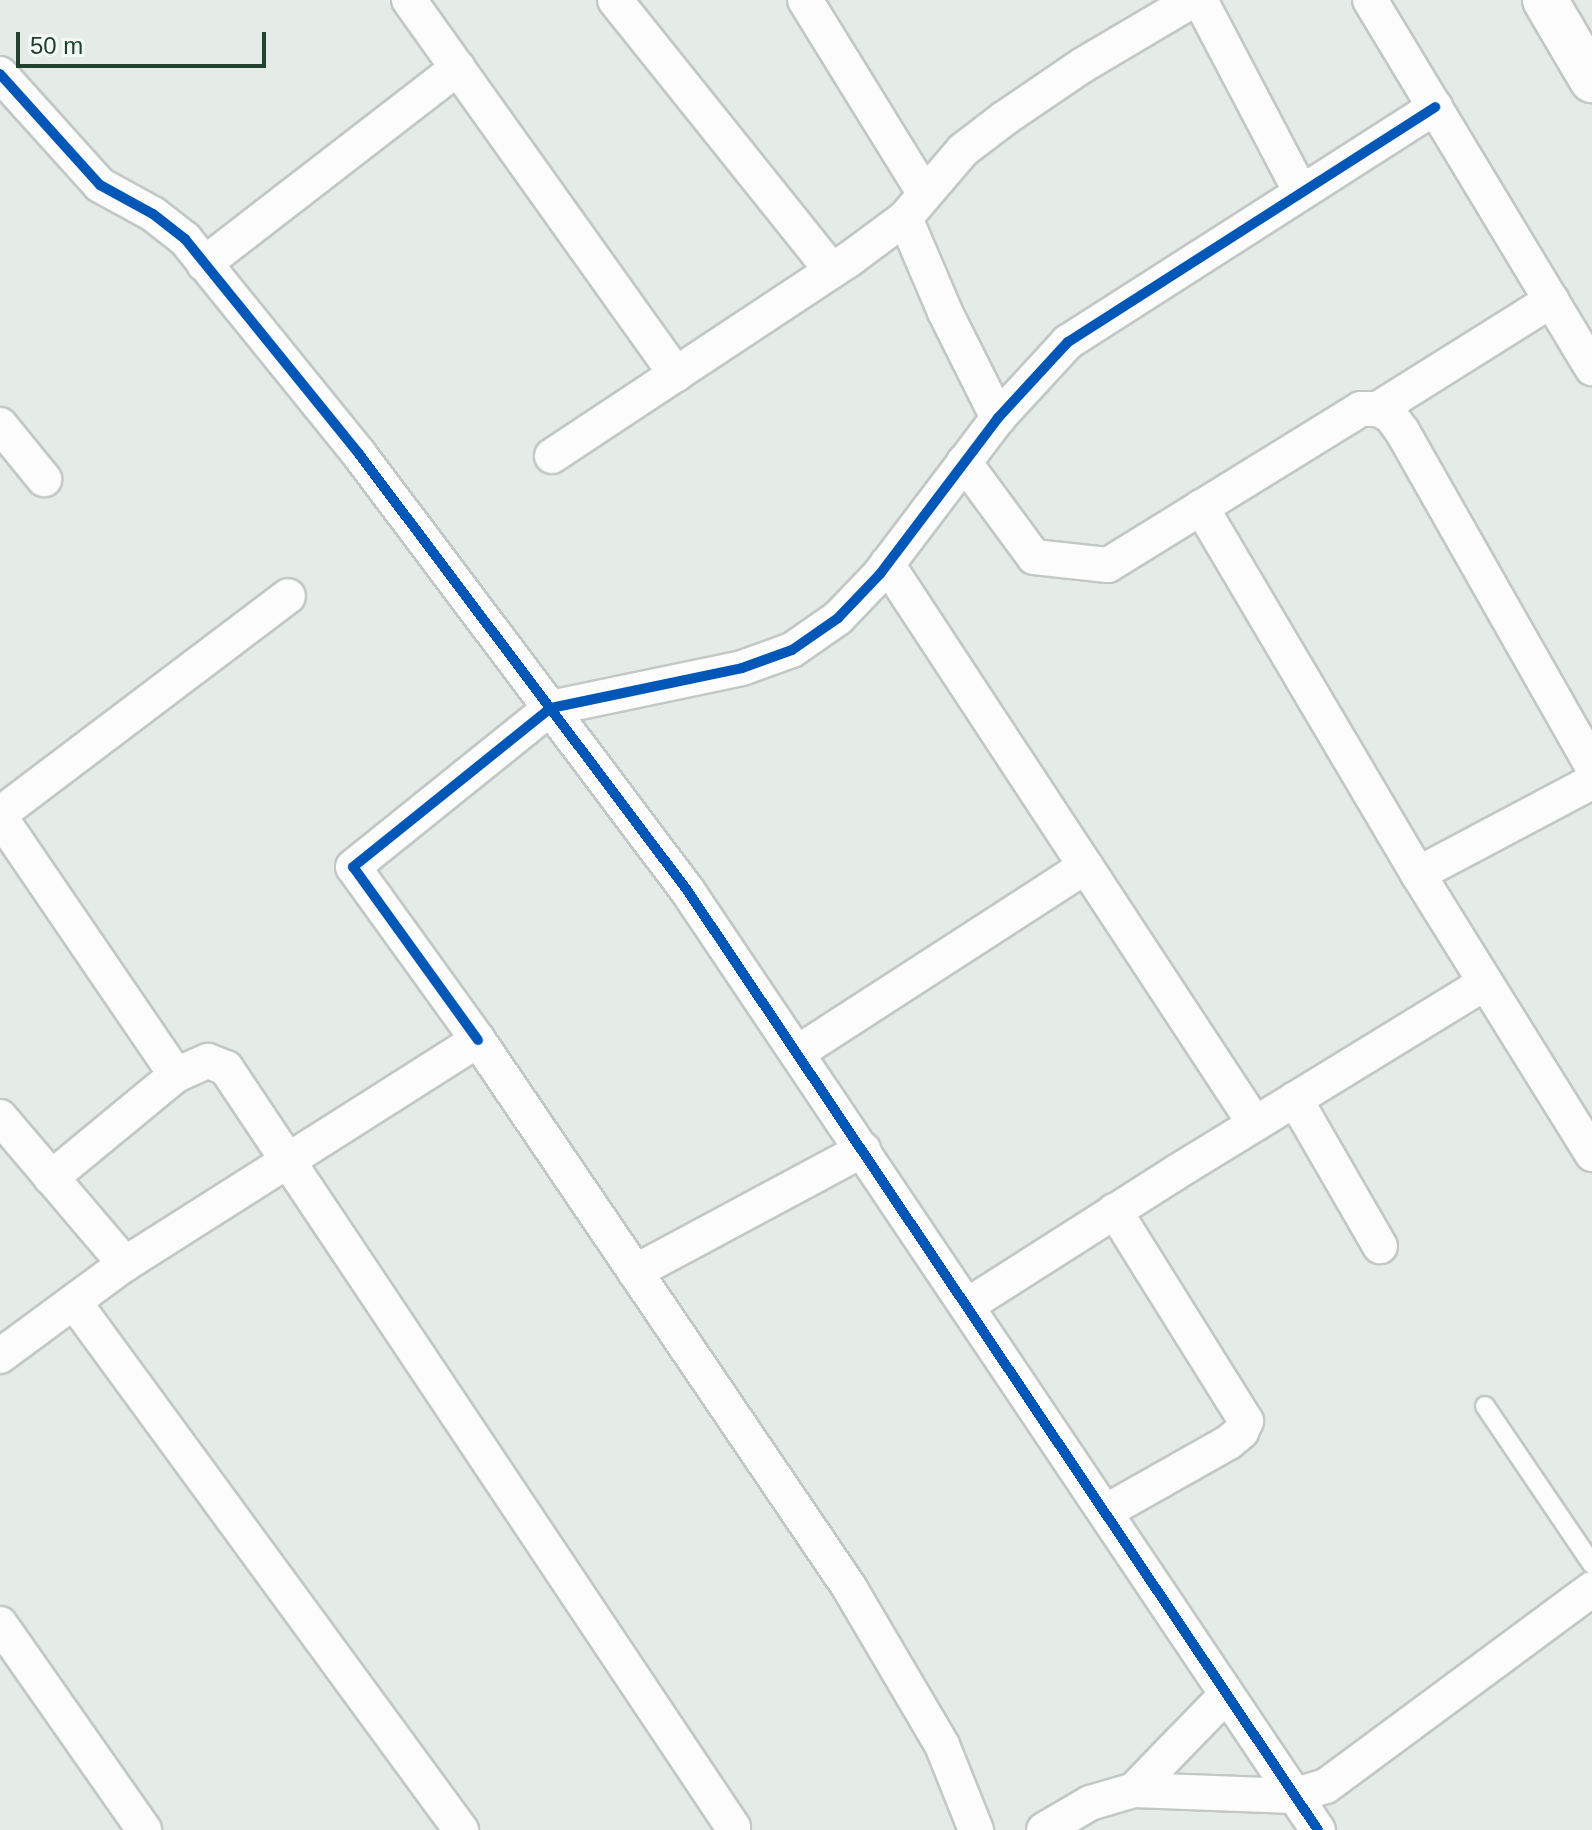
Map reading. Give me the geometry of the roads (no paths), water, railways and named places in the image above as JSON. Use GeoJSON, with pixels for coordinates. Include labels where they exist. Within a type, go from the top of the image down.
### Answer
{"type":"FeatureCollection","features":[{"type":"Feature","properties":{"kind":"main road"},"geometry":{"type":"LineString","coordinates":[[1545,0],[1592,80]]}},
{"type":"Feature","properties":{"kind":"street"},"geometry":{"type":"LineString","coordinates":[[409,0],[676,375]]}},
{"type":"Feature","properties":{"kind":"street"},"geometry":{"type":"LineString","coordinates":[[615,0],[832,271]]}},
{"type":"Feature","properties":{"kind":"street"},"geometry":{"type":"LineString","coordinates":[[552,456],[832,271],[914,205],[963,150],[1005,118],[1083,65],[1193,0]]}},
{"type":"Feature","properties":{"kind":"street"},"geometry":{"type":"LineString","coordinates":[[1200,0],[1301,192]]}},
{"type":"Feature","properties":{"kind":"street"},"geometry":{"type":"LineString","coordinates":[[1370,0],[1592,368]]}},
{"type":"Feature","properties":{"kind":"street"},"geometry":{"type":"LineString","coordinates":[[813,3],[914,205],[945,312],[998,418]]}},
{"type":"Feature","properties":{"kind":"street"},"geometry":{"type":"LineString","coordinates":[[204,264],[458,68]]}},
{"type":"Feature","properties":{"kind":"street"},"geometry":{"type":"LineString","coordinates":[[0,74],[100,185],[153,214],[185,239],[359,454],[551,708],[687,890],[1318,1830]]}},
{"type":"Feature","properties":{"kind":"street"},"geometry":{"type":"LineString","coordinates":[[976,1830],[942,1745],[918,1697],[849,1587],[478,1040],[353,867],[551,708],[742,668],[792,650],[838,618],[887,564],[998,418],[1068,342],[1435,107]]}},
{"type":"Feature","properties":{"kind":"street"},"geometry":{"type":"LineString","coordinates":[[1378,409],[1552,300]]}},
{"type":"Feature","properties":{"kind":"street"},"geometry":{"type":"LineString","coordinates":[[964,462],[1034,557],[1108,565],[1361,409],[1378,409],[1391,416],[1402,431],[1592,766]]}},
{"type":"Feature","properties":{"kind":"street"},"geometry":{"type":"LineString","coordinates":[[0,425],[44,479]]}},
{"type":"Feature","properties":{"kind":"street"},"geometry":{"type":"LineString","coordinates":[[1201,507],[1418,874],[1589,1144]]}},
{"type":"Feature","properties":{"kind":"street"},"geometry":{"type":"LineString","coordinates":[[887,564],[1255,1124]]}},
{"type":"Feature","properties":{"kind":"street"},"geometry":{"type":"LineString","coordinates":[[176,1075],[0,816],[288,596]]}},
{"type":"Feature","properties":{"kind":"street"},"geometry":{"type":"LineString","coordinates":[[1418,874],[1592,782]]}},
{"type":"Feature","properties":{"kind":"street"},"geometry":{"type":"LineString","coordinates":[[797,1053],[1086,866]]}},
{"type":"Feature","properties":{"kind":"street"},"geometry":{"type":"LineString","coordinates":[[968,1305],[1485,983]]}},
{"type":"Feature","properties":{"kind":"street"},"geometry":{"type":"LineString","coordinates":[[0,1356],[125,1264],[285,1159],[478,1040]]}},
{"type":"Feature","properties":{"kind":"street"},"geometry":{"type":"LineString","coordinates":[[51,1178],[176,1075],[208,1061],[226,1068],[733,1827]]}},
{"type":"Feature","properties":{"kind":"street"},"geometry":{"type":"LineString","coordinates":[[1295,1099],[1380,1246]]}},
{"type":"Feature","properties":{"kind":"street"},"geometry":{"type":"LineString","coordinates":[[0,1117],[125,1264]]}},
{"type":"Feature","properties":{"kind":"street"},"geometry":{"type":"LineString","coordinates":[[635,1272],[863,1150]]}},
{"type":"Feature","properties":{"kind":"street"},"geometry":{"type":"LineString","coordinates":[[1105,1512],[1229,1442],[1241,1432],[1246,1421],[1115,1211]]}},
{"type":"Feature","properties":{"kind":"street"},"geometry":{"type":"LineString","coordinates":[[74,1302],[461,1830]]}},
{"type":"Feature","properties":{"kind":"street"},"geometry":{"type":"LineString","coordinates":[[1044,1830],[1090,1803],[1134,1790],[1293,1796],[1326,1786],[1359,1765],[1592,1589]]}},
{"type":"Feature","properties":{"kind":"street"},"geometry":{"type":"LineString","coordinates":[[0,1624],[144,1830]]}},
{"type":"Feature","properties":{"kind":"street"},"geometry":{"type":"LineString","coordinates":[[1134,1790],[1226,1695]]}},
{"type":"Feature","properties":{"kind":"lane"},"geometry":{"type":"LineString","coordinates":[[1485,1406],[1592,1564]]}}]}
